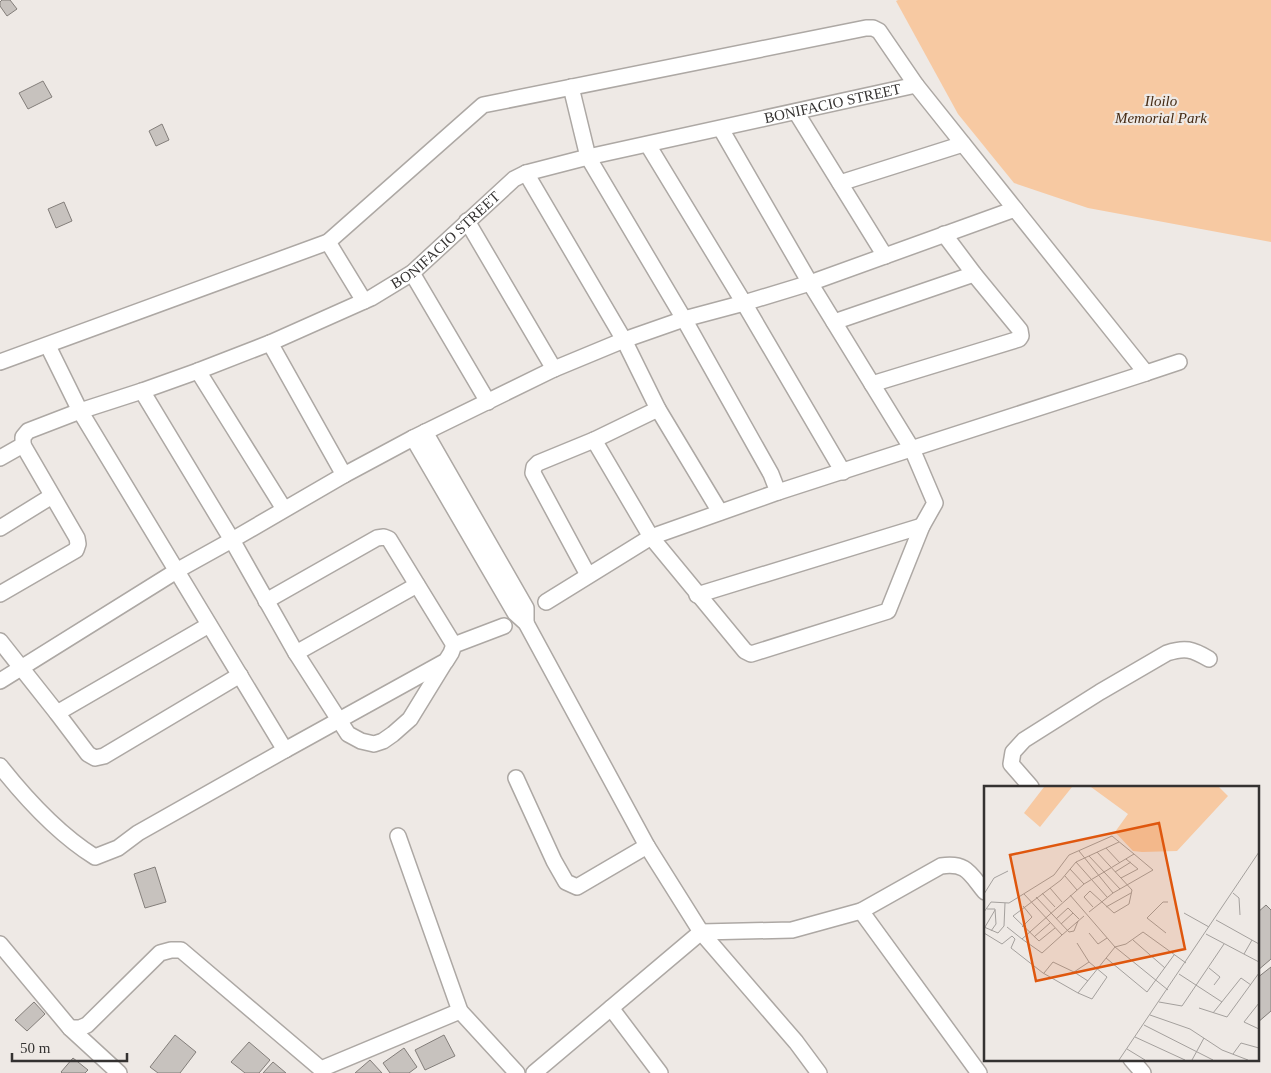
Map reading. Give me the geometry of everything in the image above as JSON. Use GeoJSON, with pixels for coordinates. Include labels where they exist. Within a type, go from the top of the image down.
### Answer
{"type":"FeatureCollection","features":[{"type":"Feature","properties":{"kind":"street"},"geometry":{"type":"LineString","coordinates":[[0,362],[328,242],[483,105],[873,28],[879,31],[916,85],[1146,373]]}},
{"type":"Feature","properties":{"kind":"street","name":"BONIFACIO STREET"},"geometry":{"type":"LineString","coordinates":[[0,458],[23,445],[23,437],[28,431],[80,411],[198,371],[270,343],[364,301],[412,273],[514,179],[526,173],[588,157],[916,85]]}},
{"type":"Feature","properties":{"kind":"street"},"geometry":{"type":"LineString","coordinates":[[571,87],[588,157],[684,319],[772,474],[778,492]]}},
{"type":"Feature","properties":{"kind":"street"},"geometry":{"type":"LineString","coordinates":[[796,112],[884,256]]}},
{"type":"Feature","properties":{"kind":"street"},"geometry":{"type":"LineString","coordinates":[[594,440],[652,537],[745,652],[757,653],[888,611],[922,526],[935,502],[912,449],[810,282],[720,129]]}},
{"type":"Feature","properties":{"kind":"street"},"geometry":{"type":"LineString","coordinates":[[840,183],[963,144]]}},
{"type":"Feature","properties":{"kind":"street"},"geometry":{"type":"LineString","coordinates":[[648,145],[744,303],[843,472]]}},
{"type":"Feature","properties":{"kind":"street"},"geometry":{"type":"LineString","coordinates":[[526,173],[624,340],[658,409],[720,512]]}},
{"type":"Feature","properties":{"kind":"street"},"geometry":{"type":"LineString","coordinates":[[0,681],[178,570],[344,475],[419,435],[554,369],[624,340],[684,319],[744,303],[810,282],[1015,209]]}},
{"type":"Feature","properties":{"kind":"street"},"geometry":{"type":"LineString","coordinates":[[467,221],[554,369]]}},
{"type":"Feature","properties":{"kind":"street"},"geometry":{"type":"LineString","coordinates":[[872,384],[1019,339],[1021,336],[1020,330],[944,234]]}},
{"type":"Feature","properties":{"kind":"street"},"geometry":{"type":"LineString","coordinates":[[328,242],[364,301]]}},
{"type":"Feature","properties":{"kind":"street"},"geometry":{"type":"LineString","coordinates":[[412,273],[488,402]]}},
{"type":"Feature","properties":{"kind":"street"},"geometry":{"type":"LineString","coordinates":[[834,322],[974,274]]}},
{"type":"Feature","properties":{"kind":"street"},"geometry":{"type":"LineString","coordinates":[[270,343],[344,475]]}},
{"type":"Feature","properties":{"kind":"street"},"geometry":{"type":"LineString","coordinates":[[48,346],[80,411],[286,750]]}},
{"type":"Feature","properties":{"kind":"street"},"geometry":{"type":"LineString","coordinates":[[546,602],[652,537],[778,492],[1179,362]]}},
{"type":"Feature","properties":{"kind":"street"},"geometry":{"type":"LineString","coordinates":[[198,371],[284,509]]}},
{"type":"Feature","properties":{"kind":"street"},"geometry":{"type":"LineString","coordinates":[[142,391],[232,540],[296,653],[348,734],[374,744],[383,741],[410,719],[451,653],[454,645],[504,626]]}},
{"type":"Feature","properties":{"kind":"street"},"geometry":{"type":"LineString","coordinates":[[588,575],[533,473],[534,467],[538,463],[594,440],[658,409]]}},
{"type":"Feature","properties":{"kind":"street"},"geometry":{"type":"LineString","coordinates":[[419,435],[516,603],[526,608],[526,623],[647,846],[701,932],[796,1042],[819,1073]]}},
{"type":"Feature","properties":{"kind":"street"},"geometry":{"type":"LineString","coordinates":[[0,594],[76,550],[78,544],[77,538],[23,445]]}},
{"type":"Feature","properties":{"kind":"street"},"geometry":{"type":"LineString","coordinates":[[0,528],[52,496]]}},
{"type":"Feature","properties":{"kind":"street"},"geometry":{"type":"LineString","coordinates":[[697,595],[922,526]]}},
{"type":"Feature","properties":{"kind":"street"},"geometry":{"type":"LineString","coordinates":[[266,601],[377,538],[384,537],[389,539],[454,645]]}},
{"type":"Feature","properties":{"kind":"street"},"geometry":{"type":"LineString","coordinates":[[296,653],[417,585]]}},
{"type":"Feature","properties":{"kind":"street"},"geometry":{"type":"LineString","coordinates":[[57,712],[209,625]]}},
{"type":"Feature","properties":{"kind":"street"},"geometry":{"type":"LineString","coordinates":[[0,641],[88,754],[95,758],[104,756],[240,675]]}},
{"type":"Feature","properties":{"kind":"street"},"geometry":{"type":"LineString","coordinates":[[1030,786],[1011,764],[1012,752],[1024,740],[1100,692],[1167,654],[1178,650],[1193,650],[1209,659]]}},
{"type":"Feature","properties":{"kind":"street"},"geometry":{"type":"LineString","coordinates":[[0,766],[28,801],[82,849],[95,857],[118,848],[138,834],[446,661]]}},
{"type":"Feature","properties":{"kind":"street"},"geometry":{"type":"LineString","coordinates":[[516,778],[554,861],[566,882],[577,887],[647,846]]}},
{"type":"Feature","properties":{"kind":"street"},"geometry":{"type":"LineString","coordinates":[[398,836],[460,1011],[517,1073]]}},
{"type":"Feature","properties":{"kind":"street"},"geometry":{"type":"LineString","coordinates":[[534,1073],[701,932],[792,930],[861,911],[941,866],[953,864],[964,868],[984,891]]}},
{"type":"Feature","properties":{"kind":"street"},"geometry":{"type":"LineString","coordinates":[[861,911],[980,1073]]}},
{"type":"Feature","properties":{"kind":"street"},"geometry":{"type":"LineString","coordinates":[[0,944],[70,1028],[119,1073]]}},
{"type":"Feature","properties":{"kind":"street"},"geometry":{"type":"LineString","coordinates":[[70,1028],[80,1028],[87,1025],[160,953],[171,950],[181,950],[323,1071],[460,1011]]}},
{"type":"Feature","properties":{"kind":"street"},"geometry":{"type":"LineString","coordinates":[[611,1008],[660,1073]]}},
{"type":"Feature","properties":{"kind":"street"},"geometry":{"type":"LineString","coordinates":[[1132,1060],[1144,1073]]}},
{"type":"Feature","properties":{"kind":"green space","name":"Iloilo Memorial Park"},"geometry":{"type":"Polygon","coordinates":[[[1271,0],[1271,242],[1088,208],[1014,183],[958,114],[896,1],[1271,0]]]}},
{"type":"Feature","properties":{"kind":"building"},"geometry":{"type":"Polygon","coordinates":[[[2,0],[10,0],[17,9],[7,16],[0,6],[2,0]]]}},
{"type":"Feature","properties":{"kind":"building"},"geometry":{"type":"Polygon","coordinates":[[[43,81],[52,97],[28,109],[19,93],[43,81]]]}},
{"type":"Feature","properties":{"kind":"building"},"geometry":{"type":"Polygon","coordinates":[[[162,124],[169,140],[156,146],[149,131],[162,124]]]}},
{"type":"Feature","properties":{"kind":"building"},"geometry":{"type":"Polygon","coordinates":[[[64,202],[72,221],[56,228],[48,209],[64,202]]]}},
{"type":"Feature","properties":{"kind":"building"},"geometry":{"type":"Polygon","coordinates":[[[155,867],[166,902],[145,908],[134,874],[155,867]]]}},
{"type":"Feature","properties":{"kind":"building"},"geometry":{"type":"Polygon","coordinates":[[[1266,905],[1271,910],[1271,959],[1258,970],[1258,912],[1266,905]]]}},
{"type":"Feature","properties":{"kind":"building"},"geometry":{"type":"Polygon","coordinates":[[[1271,967],[1271,1011],[1258,1022],[1258,977],[1271,967]]]}},
{"type":"Feature","properties":{"kind":"building"},"geometry":{"type":"Polygon","coordinates":[[[34,1002],[45,1014],[27,1031],[15,1020],[34,1002]]]}},
{"type":"Feature","properties":{"kind":"building"},"geometry":{"type":"Polygon","coordinates":[[[175,1035],[196,1052],[180,1073],[158,1073],[150,1067],[175,1035]]]}},
{"type":"Feature","properties":{"kind":"building"},"geometry":{"type":"Polygon","coordinates":[[[444,1035],[455,1056],[425,1070],[415,1050],[444,1035]]]}},
{"type":"Feature","properties":{"kind":"building"},"geometry":{"type":"Polygon","coordinates":[[[249,1042],[270,1060],[259,1073],[245,1073],[231,1062],[249,1042]]]}},
{"type":"Feature","properties":{"kind":"building"},"geometry":{"type":"Polygon","coordinates":[[[404,1048],[417,1067],[409,1073],[390,1073],[383,1063],[404,1048]]]}},
{"type":"Feature","properties":{"kind":"building"},"geometry":{"type":"Polygon","coordinates":[[[73,1058],[88,1070],[85,1073],[61,1072],[73,1058]]]}},
{"type":"Feature","properties":{"kind":"building"},"geometry":{"type":"Polygon","coordinates":[[[370,1060],[382,1073],[355,1073],[370,1060]]]}},
{"type":"Feature","properties":{"kind":"building"},"geometry":{"type":"Polygon","coordinates":[[[273,1062],[286,1073],[263,1073],[273,1062]]]}}]}
